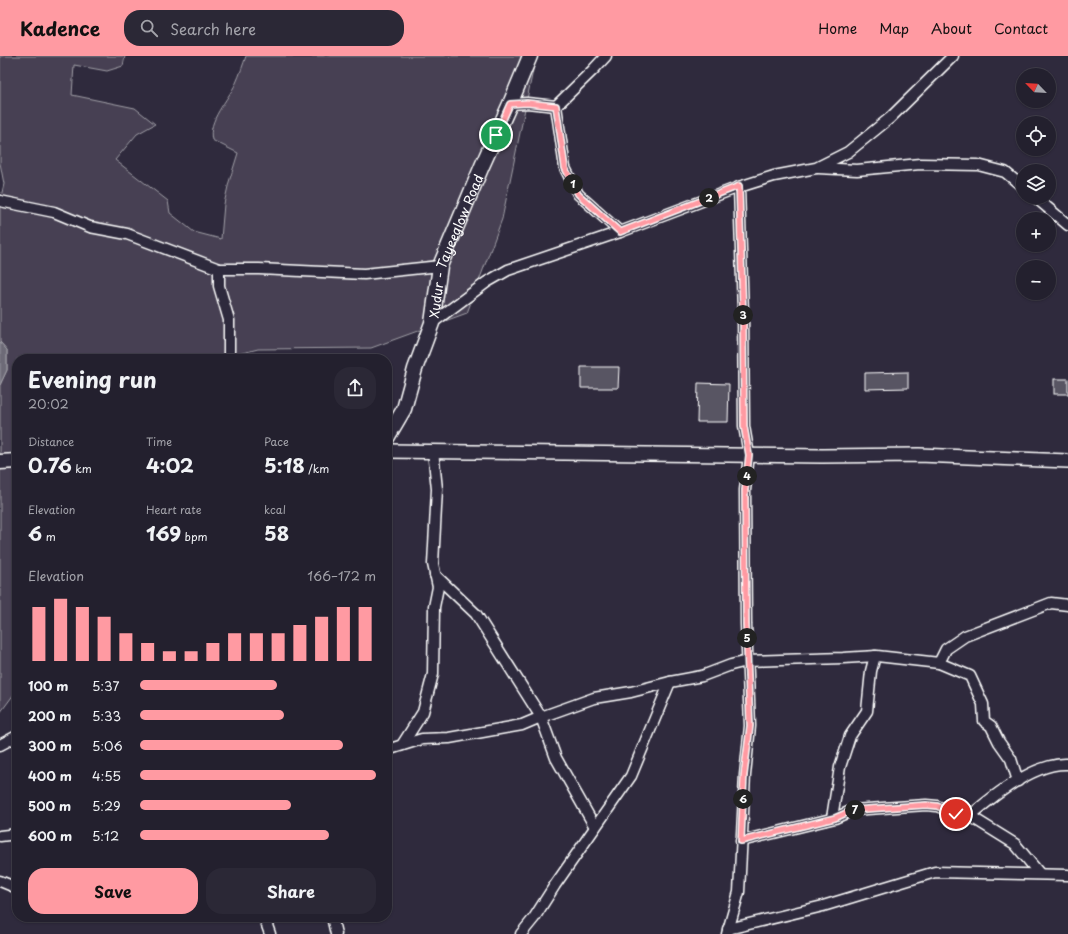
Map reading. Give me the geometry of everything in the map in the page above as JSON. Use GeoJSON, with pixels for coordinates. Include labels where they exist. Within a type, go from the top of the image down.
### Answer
{"type":"FeatureCollection","features":[{"type":"Feature","properties":{"kind":"main road","name":"Xudur - Tayeeglow Road"},"geometry":{"type":"LineString","coordinates":[[392,429],[404,409],[415,369],[432,323],[440,266],[530,56]]}},
{"type":"Feature","properties":{"kind":"main road"},"geometry":{"type":"LineString","coordinates":[[0,462],[12,462]]}},
{"type":"Feature","properties":{"kind":"street"},"geometry":{"type":"LineString","coordinates":[[556,106],[606,56]]}},
{"type":"Feature","properties":{"kind":"street"},"geometry":{"type":"LineString","coordinates":[[816,168],[848,152],[890,118],[953,56]]}},
{"type":"Feature","properties":{"kind":"street"},"geometry":{"type":"LineString","coordinates":[[510,104],[527,103],[556,106]]}},
{"type":"Feature","properties":{"kind":"street"},"geometry":{"type":"LineString","coordinates":[[556,106],[565,168],[578,194],[620,232]]}},
{"type":"Feature","properties":{"kind":"street"},"geometry":{"type":"LineString","coordinates":[[432,323],[487,282],[508,270],[620,232],[739,186],[774,176],[816,168],[857,170],[920,164],[978,165],[1005,172],[1016,181]]}},
{"type":"Feature","properties":{"kind":"street"},"geometry":{"type":"LineString","coordinates":[[728,931],[739,892],[744,775],[750,726],[747,662],[745,490],[749,455],[744,426],[743,313],[739,186]]}},
{"type":"Feature","properties":{"kind":"street"},"geometry":{"type":"LineString","coordinates":[[0,201],[54,212],[90,227],[127,234],[219,269],[259,269],[364,274],[440,266]]}},
{"type":"Feature","properties":{"kind":"street"},"geometry":{"type":"LineString","coordinates":[[1043,204],[1068,225]]}},
{"type":"Feature","properties":{"kind":"street"},"geometry":{"type":"LineString","coordinates":[[219,269],[219,286],[230,320],[229,354]]}},
{"type":"Feature","properties":{"kind":"street"},"geometry":{"type":"LineString","coordinates":[[392,451],[822,456],[919,455],[1068,461]]}},
{"type":"Feature","properties":{"kind":"street"},"geometry":{"type":"LineString","coordinates":[[402,745],[423,712],[433,674],[434,607],[438,587],[433,564],[437,488],[433,451]]}},
{"type":"Feature","properties":{"kind":"street"},"geometry":{"type":"LineString","coordinates":[[435,575],[476,614],[541,717],[556,758],[595,827]]}},
{"type":"Feature","properties":{"kind":"street"},"geometry":{"type":"LineString","coordinates":[[939,663],[946,649],[965,636],[1051,604],[1068,605]]}},
{"type":"Feature","properties":{"kind":"street"},"geometry":{"type":"LineString","coordinates":[[832,818],[840,767],[850,736],[867,711],[871,671],[875,656]]}},
{"type":"Feature","properties":{"kind":"street"},"geometry":{"type":"LineString","coordinates":[[392,748],[422,739],[449,738],[522,725],[594,698],[631,692],[702,676],[731,665],[747,662],[875,656],[939,663],[970,676],[983,704],[984,721],[991,726],[999,742],[1011,758],[1018,781]]}},
{"type":"Feature","properties":{"kind":"street"},"geometry":{"type":"LineString","coordinates":[[521,934],[534,918],[555,885],[631,776],[670,682]]}},
{"type":"Feature","properties":{"kind":"street"},"geometry":{"type":"LineString","coordinates":[[0,745],[12,739]]}},
{"type":"Feature","properties":{"kind":"street"},"geometry":{"type":"LineString","coordinates":[[970,816],[993,796],[1040,769],[1060,764],[1068,764]]}},
{"type":"Feature","properties":{"kind":"street"},"geometry":{"type":"LineString","coordinates":[[741,841],[832,818],[853,810],[926,805],[937,806],[956,814],[970,816],[1015,844],[1040,873]]}},
{"type":"Feature","properties":{"kind":"street"},"geometry":{"type":"LineString","coordinates":[[0,836],[12,835]]}},
{"type":"Feature","properties":{"kind":"street"},"geometry":{"type":"LineString","coordinates":[[728,931],[823,906],[936,872],[1040,873],[1068,875]]}},
{"type":"Feature","properties":{"kind":"street"},"geometry":{"type":"LineString","coordinates":[[0,882],[12,886]]}},
{"type":"Feature","properties":{"kind":"street"},"geometry":{"type":"LineString","coordinates":[[266,922],[270,934]]}},
{"type":"Feature","properties":{"kind":"street"},"geometry":{"type":"LineString","coordinates":[[333,922],[336,934]]}},
{"type":"Feature","properties":{"kind":"shaded area"},"geometry":{"type":"Polygon","coordinates":[[[0,56],[125,56],[123,66],[107,71],[74,65],[72,95],[135,108],[155,124],[137,134],[115,160],[168,201],[170,213],[194,232],[221,239],[224,204],[238,153],[212,140],[211,133],[215,118],[236,83],[246,56],[536,56],[502,219],[467,313],[371,348],[258,349],[238,354],[12,354],[12,697],[0,713],[0,385],[7,370],[7,350],[0,342],[0,201],[4,184],[0,163],[0,56]]]}},
{"type":"Feature","properties":{"kind":"shaded area"},"geometry":{"type":"Polygon","coordinates":[[[0,342],[7,350],[7,370],[0,385],[0,342]]]}},
{"type":"Feature","properties":{"kind":"building"},"geometry":{"type":"Polygon","coordinates":[[[581,367],[619,367],[618,388],[581,388],[581,367]]]}},
{"type":"Feature","properties":{"kind":"building"},"geometry":{"type":"Polygon","coordinates":[[[908,372],[908,388],[865,389],[865,373],[908,372]]]}},
{"type":"Feature","properties":{"kind":"building"},"geometry":{"type":"Polygon","coordinates":[[[1054,379],[1068,379],[1068,394],[1054,394],[1054,379]]]}},
{"type":"Feature","properties":{"kind":"building"},"geometry":{"type":"Polygon","coordinates":[[[698,383],[729,384],[728,422],[697,422],[698,383]]]}},
{"type":"Feature","properties":{"kind":"route"},"geometry":{"type":"LineString","coordinates":[[496,135],[510,104],[527,103],[556,106],[565,168],[578,194],[620,232],[739,186],[743,313],[744,426],[749,455],[745,490],[746,624],[750,726],[744,775],[741,841],[835,818],[853,810],[926,805],[937,806],[956,814]]}}]}
